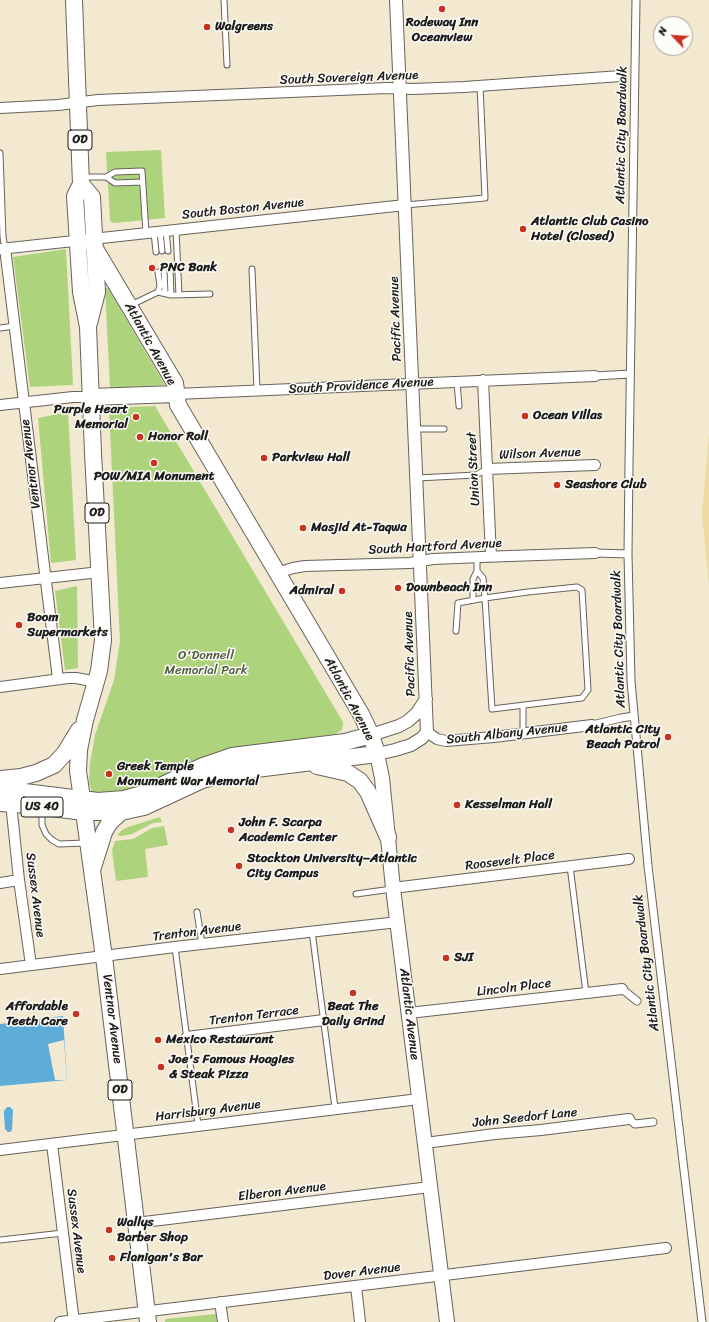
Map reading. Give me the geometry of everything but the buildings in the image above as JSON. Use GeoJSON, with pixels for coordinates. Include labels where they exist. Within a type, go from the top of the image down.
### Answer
{"type":"FeatureCollection","features":[{"type":"Feature","properties":{"kind":"main road","name":"Atlantic Avenue"},"geometry":{"type":"LineString","coordinates":[[74,0],[81,181],[75,196],[87,241],[129,305],[175,383],[178,405],[357,708],[371,735],[377,754],[382,778],[393,888],[420,1099],[446,1322]]}},
{"type":"Feature","properties":{"kind":"main road","name":"OD"},"geometry":{"type":"LineString","coordinates":[[83,806],[78,760],[80,741],[97,682],[103,650],[88,327],[81,292],[87,241]]}},
{"type":"Feature","properties":{"kind":"main road","name":"South Providence Avenue"},"geometry":{"type":"LineString","coordinates":[[91,397],[176,394]]}},
{"type":"Feature","properties":{"kind":"main road"},"geometry":{"type":"LineString","coordinates":[[0,779],[21,777],[36,773],[54,765],[65,753],[85,720]]}},
{"type":"Feature","properties":{"kind":"main road","name":"US 40"},"geometry":{"type":"LineString","coordinates":[[6,803],[42,807],[83,806],[98,802],[112,801],[135,796],[158,788],[202,766],[232,756],[345,742],[371,735]]}},
{"type":"Feature","properties":{"kind":"main road","name":"South Albany Avenue"},"geometry":{"type":"LineString","coordinates":[[83,806],[121,812],[144,807],[202,780],[220,775],[246,770],[377,754]]}},
{"type":"Feature","properties":{"kind":"main road"},"geometry":{"type":"LineString","coordinates":[[304,763],[348,773],[360,781],[368,792],[388,837]]}},
{"type":"Feature","properties":{"kind":"main road","name":"US 40"},"geometry":{"type":"LineString","coordinates":[[0,788],[83,806]]}},
{"type":"Feature","properties":{"kind":"main road","name":"Ventnor Avenue"},"geometry":{"type":"LineString","coordinates":[[83,806],[104,956],[148,1317]]}},
{"type":"Feature","properties":{"kind":"main road"},"geometry":{"type":"LineString","coordinates":[[92,871],[104,832],[110,822],[121,812]]}},
{"type":"Feature","properties":{"kind":"street","name":"Pacific Avenue"},"geometry":{"type":"LineString","coordinates":[[396,0],[427,732]]}},
{"type":"Feature","properties":{"kind":"street","name":"Atlantic City Boardwalk"},"geometry":{"type":"LineString","coordinates":[[636,0],[628,554],[631,681],[648,866],[702,1322]]}},
{"type":"Feature","properties":{"kind":"street","name":"South Sovereign Avenue"},"geometry":{"type":"LineString","coordinates":[[0,108],[113,100],[387,88],[400,89],[480,86],[621,76]]}},
{"type":"Feature","properties":{"kind":"street","name":"South Boston Avenue"},"geometry":{"type":"LineString","coordinates":[[3,249],[405,205]]}},
{"type":"Feature","properties":{"kind":"street","name":"Ventnor Avenue"},"geometry":{"type":"LineString","coordinates":[[3,249],[15,326],[58,679]]}},
{"type":"Feature","properties":{"kind":"street","name":"South Providence Avenue"},"geometry":{"type":"LineString","coordinates":[[176,394],[630,374]]}},
{"type":"Feature","properties":{"kind":"street","name":"Union Street"},"geometry":{"type":"LineString","coordinates":[[483,380],[491,556]]}},
{"type":"Feature","properties":{"kind":"street"},"geometry":{"type":"LineString","coordinates":[[0,405],[72,397],[91,397]]}},
{"type":"Feature","properties":{"kind":"street","name":"Wilson Avenue"},"geometry":{"type":"LineString","coordinates":[[487,469],[595,465]]}},
{"type":"Feature","properties":{"kind":"street"},"geometry":{"type":"LineString","coordinates":[[595,553],[628,554]]}},
{"type":"Feature","properties":{"kind":"street","name":"South Hartford Avenue"},"geometry":{"type":"LineString","coordinates":[[277,573],[305,566],[403,563],[433,559],[491,556],[595,553]]}},
{"type":"Feature","properties":{"kind":"street"},"geometry":{"type":"LineString","coordinates":[[0,583],[100,572]]}},
{"type":"Feature","properties":{"kind":"street"},"geometry":{"type":"LineString","coordinates":[[0,687],[76,678],[97,682]]}},
{"type":"Feature","properties":{"kind":"street"},"geometry":{"type":"LineString","coordinates":[[371,735],[399,726],[408,721],[417,713],[426,699]]}},
{"type":"Feature","properties":{"kind":"street","name":"South Albany Avenue"},"geometry":{"type":"LineString","coordinates":[[377,754],[411,745],[422,738],[427,732],[437,739],[446,741],[592,725],[634,716]]}},
{"type":"Feature","properties":{"kind":"street","name":"Sussex Avenue"},"geometry":{"type":"LineString","coordinates":[[6,803],[31,965]]}},
{"type":"Feature","properties":{"kind":"street","name":"Roosevelt Place"},"geometry":{"type":"LineString","coordinates":[[393,888],[629,858]]}},
{"type":"Feature","properties":{"kind":"street"},"geometry":{"type":"LineString","coordinates":[[0,883],[19,880]]}},
{"type":"Feature","properties":{"kind":"street","name":"Trenton Avenue"},"geometry":{"type":"LineString","coordinates":[[0,969],[175,947],[398,922]]}},
{"type":"Feature","properties":{"kind":"street"},"geometry":{"type":"LineString","coordinates":[[622,988],[637,1001]]}},
{"type":"Feature","properties":{"kind":"street","name":"Lincoln Place"},"geometry":{"type":"LineString","coordinates":[[409,1013],[622,988]]}},
{"type":"Feature","properties":{"kind":"street","name":"Trenton Terrace"},"geometry":{"type":"LineString","coordinates":[[188,1037],[324,1020]]}},
{"type":"Feature","properties":{"kind":"street","name":"Harrisburg Avenue"},"geometry":{"type":"LineString","coordinates":[[0,1150],[420,1099]]}},
{"type":"Feature","properties":{"kind":"street"},"geometry":{"type":"LineString","coordinates":[[629,1119],[635,1124],[653,1122]]}},
{"type":"Feature","properties":{"kind":"street","name":"John Seedorf Lane"},"geometry":{"type":"LineString","coordinates":[[424,1143],[629,1119]]}},
{"type":"Feature","properties":{"kind":"street","name":"Sussex Avenue"},"geometry":{"type":"LineString","coordinates":[[52,1144],[74,1321]]}},
{"type":"Feature","properties":{"kind":"street","name":"Elberon Avenue"},"geometry":{"type":"LineString","coordinates":[[136,1223],[430,1187]]}},
{"type":"Feature","properties":{"kind":"street","name":"Dover Avenue"},"geometry":{"type":"LineString","coordinates":[[60,1322],[148,1317],[220,1302],[666,1248]]}},
{"type":"Feature","properties":{"kind":"street"},"geometry":{"type":"LineString","coordinates":[[356,1286],[360,1322]]}},
{"type":"Feature","properties":{"kind":"street"},"geometry":{"type":"LineString","coordinates":[[220,1302],[223,1322]]}},
{"type":"Feature","properties":{"kind":"lane"},"geometry":{"type":"LineString","coordinates":[[224,0],[227,65]]}},
{"type":"Feature","properties":{"kind":"lane"},"geometry":{"type":"LineString","coordinates":[[405,205],[485,198],[480,86]]}},
{"type":"Feature","properties":{"kind":"lane"},"geometry":{"type":"LineString","coordinates":[[0,153],[4,237],[3,249]]}},
{"type":"Feature","properties":{"kind":"lane"},"geometry":{"type":"LineString","coordinates":[[81,181],[106,177],[115,172],[142,171],[143,182],[160,231],[179,295]]}},
{"type":"Feature","properties":{"kind":"lane"},"geometry":{"type":"LineString","coordinates":[[106,177],[115,183],[143,182]]}},
{"type":"Feature","properties":{"kind":"lane"},"geometry":{"type":"LineString","coordinates":[[160,231],[165,251]]}},
{"type":"Feature","properties":{"kind":"lane"},"geometry":{"type":"LineString","coordinates":[[156,252],[160,231]]}},
{"type":"Feature","properties":{"kind":"lane"},"geometry":{"type":"LineString","coordinates":[[252,269],[257,390]]}},
{"type":"Feature","properties":{"kind":"lane"},"geometry":{"type":"LineString","coordinates":[[164,271],[171,295]]}},
{"type":"Feature","properties":{"kind":"lane"},"geometry":{"type":"LineString","coordinates":[[158,292],[164,271]]}},
{"type":"Feature","properties":{"kind":"lane"},"geometry":{"type":"LineString","coordinates":[[164,271],[165,292]]}},
{"type":"Feature","properties":{"kind":"lane"},"geometry":{"type":"LineString","coordinates":[[129,305],[158,292],[165,292],[171,295],[210,294]]}},
{"type":"Feature","properties":{"kind":"lane"},"geometry":{"type":"LineString","coordinates":[[0,328],[15,326]]}},
{"type":"Feature","properties":{"kind":"lane"},"geometry":{"type":"LineString","coordinates":[[457,382],[459,406]]}},
{"type":"Feature","properties":{"kind":"lane"},"geometry":{"type":"LineString","coordinates":[[415,429],[444,429]]}},
{"type":"Feature","properties":{"kind":"lane"},"geometry":{"type":"LineString","coordinates":[[417,478],[476,475],[487,469]]}},
{"type":"Feature","properties":{"kind":"lane"},"geometry":{"type":"LineString","coordinates":[[473,600],[473,579],[477,571],[477,557]]}},
{"type":"Feature","properties":{"kind":"lane"},"geometry":{"type":"LineString","coordinates":[[456,631],[458,603],[485,598],[577,587],[582,590],[588,690],[582,698],[492,709],[485,598],[483,578],[477,571]]}},
{"type":"Feature","properties":{"kind":"lane"},"geometry":{"type":"LineString","coordinates":[[523,706],[524,733]]}},
{"type":"Feature","properties":{"kind":"lane"},"geometry":{"type":"LineString","coordinates":[[42,807],[42,824],[46,834],[52,840],[60,844],[88,843]]}},
{"type":"Feature","properties":{"kind":"lane"},"geometry":{"type":"LineString","coordinates":[[570,866],[586,993]]}},
{"type":"Feature","properties":{"kind":"lane"},"geometry":{"type":"LineString","coordinates":[[356,894],[393,888]]}},
{"type":"Feature","properties":{"kind":"lane"},"geometry":{"type":"LineString","coordinates":[[198,912],[202,944]]}},
{"type":"Feature","properties":{"kind":"lane"},"geometry":{"type":"LineString","coordinates":[[312,931],[336,1108]]}},
{"type":"Feature","properties":{"kind":"lane"},"geometry":{"type":"LineString","coordinates":[[175,947],[188,1037],[198,1125]]}},
{"type":"Feature","properties":{"kind":"lane"},"geometry":{"type":"LineString","coordinates":[[0,1240],[63,1233]]}},
{"type":"Feature","properties":{"kind":"green space"},"geometry":{"type":"Polygon","coordinates":[[[161,150],[165,218],[114,223],[111,222],[106,152],[161,150]]]}},
{"type":"Feature","properties":{"kind":"green space"},"geometry":{"type":"Polygon","coordinates":[[[66,249],[73,385],[30,387],[13,257],[66,249]]]}},
{"type":"Feature","properties":{"kind":"green space"},"geometry":{"type":"Polygon","coordinates":[[[105,288],[108,288],[165,385],[110,388],[105,288]]]}},
{"type":"Feature","properties":{"kind":"green space","name":"O'Donnell Memorial Park"},"geometry":{"type":"Polygon","coordinates":[[[155,406],[343,722],[342,730],[335,734],[220,751],[134,791],[106,796],[92,793],[89,781],[90,763],[95,735],[114,680],[120,641],[109,408],[155,406]]]}},
{"type":"Feature","properties":{"kind":"green space"},"geometry":{"type":"Polygon","coordinates":[[[68,412],[76,560],[51,563],[38,418],[68,412]]]}},
{"type":"Feature","properties":{"kind":"green space"},"geometry":{"type":"Polygon","coordinates":[[[77,586],[78,668],[65,670],[55,591],[77,586]]]}},
{"type":"Feature","properties":{"kind":"green space"},"geometry":{"type":"Polygon","coordinates":[[[160,817],[162,822],[153,823],[132,834],[121,836],[117,835],[128,827],[160,817]]]}},
{"type":"Feature","properties":{"kind":"green space"},"geometry":{"type":"Polygon","coordinates":[[[164,826],[168,845],[145,849],[148,877],[116,881],[112,850],[115,841],[133,839],[152,828],[164,826]]]}},
{"type":"Feature","properties":{"kind":"green space"},"geometry":{"type":"Polygon","coordinates":[[[216,1314],[217,1322],[165,1322],[165,1319],[216,1314]]]}},
{"type":"Feature","properties":{"kind":"sand"},"geometry":{"type":"Polygon","coordinates":[[[709,434],[709,587],[702,513],[709,434]]]}},
{"type":"Feature","properties":{"kind":"water"},"geometry":{"type":"Polygon","coordinates":[[[63,1016],[67,1080],[0,1086],[0,1024],[63,1016]]]}},
{"type":"Feature","properties":{"kind":"water"},"geometry":{"type":"Polygon","coordinates":[[[7,1107],[10,1107],[13,1110],[12,1130],[10,1132],[5,1129],[4,1111],[7,1107]]]}},
{"type":"Feature","properties":{"kind":"pier"},"geometry":{"type":"Polygon","coordinates":[[[64,1040],[67,1080],[55,1080],[48,1044],[64,1040]]]}},
{"type":"Feature","properties":{"kind":"place","name":"Rodeway Inn Oceanview"},"geometry":{"type":"Point","coordinates":[442,9]}},
{"type":"Feature","properties":{"kind":"place","name":"Walgreens"},"geometry":{"type":"Point","coordinates":[207,27]}},
{"type":"Feature","properties":{"kind":"place","name":"Atlantic Club Casino Hotel (Closed)"},"geometry":{"type":"Point","coordinates":[523,229]}},
{"type":"Feature","properties":{"kind":"place","name":"PNC Bank"},"geometry":{"type":"Point","coordinates":[152,268]}},
{"type":"Feature","properties":{"kind":"place","name":"Ocean Villas"},"geometry":{"type":"Point","coordinates":[525,416]}},
{"type":"Feature","properties":{"kind":"place","name":"Purple Heart Memorial"},"geometry":{"type":"Point","coordinates":[136,417]}},
{"type":"Feature","properties":{"kind":"place","name":"Honor Roll"},"geometry":{"type":"Point","coordinates":[140,437]}},
{"type":"Feature","properties":{"kind":"place","name":"Parkview Hall"},"geometry":{"type":"Point","coordinates":[264,458]}},
{"type":"Feature","properties":{"kind":"place","name":"POW/MIA Monument"},"geometry":{"type":"Point","coordinates":[154,463]}},
{"type":"Feature","properties":{"kind":"place","name":"Seashore Club"},"geometry":{"type":"Point","coordinates":[557,485]}},
{"type":"Feature","properties":{"kind":"place","name":"Masjid At-Taqwa"},"geometry":{"type":"Point","coordinates":[303,528]}},
{"type":"Feature","properties":{"kind":"place","name":"Downbeach Inn"},"geometry":{"type":"Point","coordinates":[398,588]}},
{"type":"Feature","properties":{"kind":"place","name":"Admiral"},"geometry":{"type":"Point","coordinates":[342,591]}},
{"type":"Feature","properties":{"kind":"place","name":"Boom Supermarkets"},"geometry":{"type":"Point","coordinates":[19,625]}},
{"type":"Feature","properties":{"kind":"place","name":"Atlantic City Beach Patrol"},"geometry":{"type":"Point","coordinates":[668,737]}},
{"type":"Feature","properties":{"kind":"place","name":"Greek Temple Monument War Memorial"},"geometry":{"type":"Point","coordinates":[109,774]}},
{"type":"Feature","properties":{"kind":"place","name":"Kesselman Hall"},"geometry":{"type":"Point","coordinates":[457,805]}},
{"type":"Feature","properties":{"kind":"place","name":"John F. Scarpa Academic Center"},"geometry":{"type":"Point","coordinates":[231,830]}},
{"type":"Feature","properties":{"kind":"place","name":"Stockton University–Atlantic City Campus"},"geometry":{"type":"Point","coordinates":[239,866]}},
{"type":"Feature","properties":{"kind":"place","name":"SJI"},"geometry":{"type":"Point","coordinates":[446,958]}},
{"type":"Feature","properties":{"kind":"place","name":"Beat The Daily Grind"},"geometry":{"type":"Point","coordinates":[353,993]}},
{"type":"Feature","properties":{"kind":"place","name":"Affordable Teeth Care"},"geometry":{"type":"Point","coordinates":[76,1014]}},
{"type":"Feature","properties":{"kind":"place","name":"Mexico Restaurant"},"geometry":{"type":"Point","coordinates":[158,1040]}},
{"type":"Feature","properties":{"kind":"place","name":"Joe's Famous Hoagies & Steak Pizza"},"geometry":{"type":"Point","coordinates":[161,1067]}},
{"type":"Feature","properties":{"kind":"place","name":"Wallys Barber Shop"},"geometry":{"type":"Point","coordinates":[109,1230]}},
{"type":"Feature","properties":{"kind":"place","name":"Flanigan's Bar"},"geometry":{"type":"Point","coordinates":[112,1258]}}]}
